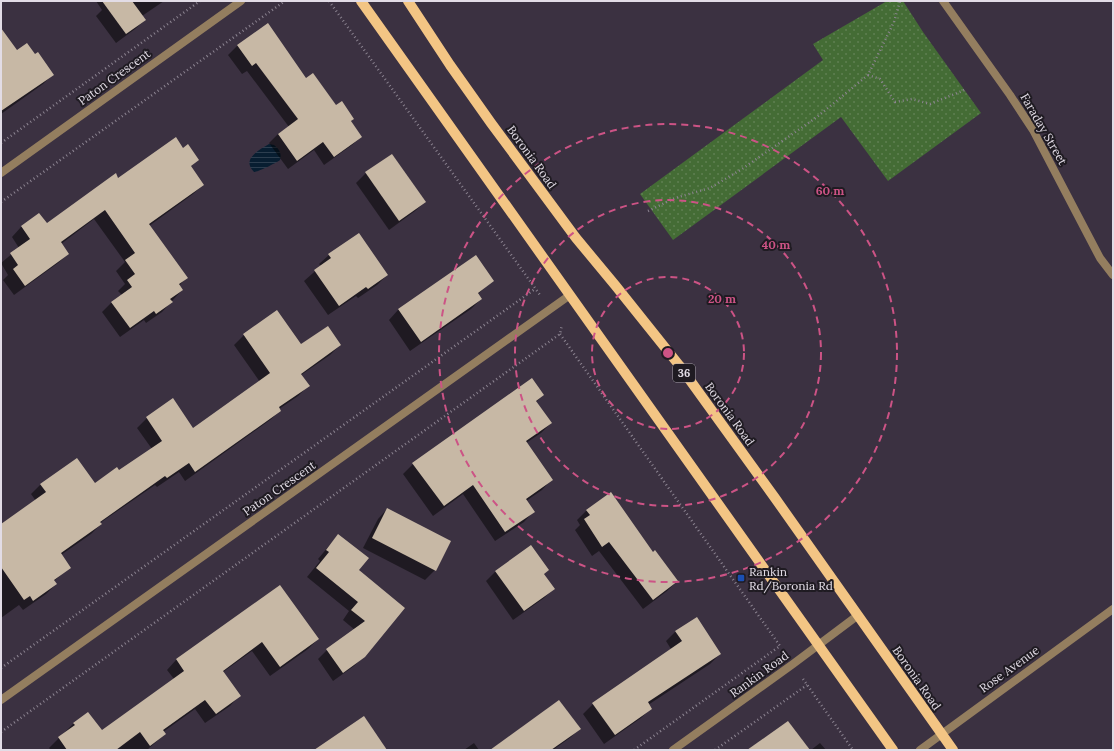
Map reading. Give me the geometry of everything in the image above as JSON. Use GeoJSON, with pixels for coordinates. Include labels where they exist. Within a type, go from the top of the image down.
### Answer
{"type":"FeatureCollection","features":[{"type":"Feature","properties":{"kind":"main road"},"geometry":{"type":"LineString","coordinates":[[360,1],[893,750]]}},
{"type":"Feature","properties":{"kind":"main road","name":"Boronia Road"},"geometry":{"type":"LineString","coordinates":[[408,1],[450,65],[491,123],[576,238],[679,365],[953,750]]}},
{"type":"Feature","properties":{"kind":"street","name":"Paton Crescent"},"geometry":{"type":"LineString","coordinates":[[1,173],[240,1]]}},
{"type":"Feature","properties":{"kind":"street","name":"Faraday Street"},"geometry":{"type":"LineString","coordinates":[[943,1],[1010,95],[1032,130],[1100,258],[1113,275]]}},
{"type":"Feature","properties":{"kind":"street","name":"Paton Crescent"},"geometry":{"type":"LineString","coordinates":[[1,700],[570,295]]}},
{"type":"Feature","properties":{"kind":"street","name":"Rose Avenue"},"geometry":{"type":"LineString","coordinates":[[920,750],[1113,609]]}},
{"type":"Feature","properties":{"kind":"street","name":"Rankin Road"},"geometry":{"type":"LineString","coordinates":[[673,750],[818,646],[857,616]]}},
{"type":"Feature","properties":{"kind":"path"},"geometry":{"type":"LineString","coordinates":[[1,143],[200,1]]}},
{"type":"Feature","properties":{"kind":"path"},"geometry":{"type":"LineString","coordinates":[[1,202],[284,1]]}},
{"type":"Feature","properties":{"kind":"path"},"geometry":{"type":"LineString","coordinates":[[329,1],[540,296]]}},
{"type":"Feature","properties":{"kind":"path"},"geometry":{"type":"LineString","coordinates":[[648,212],[675,198],[710,188],[742,169],[817,117],[868,75],[894,22],[900,1]]}},
{"type":"Feature","properties":{"kind":"path"},"geometry":{"type":"LineString","coordinates":[[868,75],[880,79],[895,102],[912,100],[930,104],[967,88]]}},
{"type":"Feature","properties":{"kind":"path"},"geometry":{"type":"LineString","coordinates":[[1,668],[535,289]]}},
{"type":"Feature","properties":{"kind":"path"},"geometry":{"type":"LineString","coordinates":[[1,732],[560,334],[562,325]]}},
{"type":"Feature","properties":{"kind":"path"},"geometry":{"type":"LineString","coordinates":[[560,334],[780,646],[634,750]]}},
{"type":"Feature","properties":{"kind":"path"},"geometry":{"type":"LineString","coordinates":[[803,679],[853,750]]}},
{"type":"Feature","properties":{"kind":"path"},"geometry":{"type":"LineString","coordinates":[[715,750],[807,685]]}},
{"type":"Feature","properties":{"kind":"green space"},"geometry":{"type":"Polygon","coordinates":[[[887,1],[903,1],[923,32],[981,113],[888,181],[841,117],[673,240],[640,194],[823,60],[813,44],[887,1]]]}},
{"type":"Feature","properties":{"kind":"water"},"geometry":{"type":"Polygon","coordinates":[[[269,144],[274,145],[279,150],[281,155],[280,160],[254,172],[249,163],[250,159],[256,152],[269,144]]]}},
{"type":"Feature","properties":{"kind":"building"},"geometry":{"type":"Polygon","coordinates":[[[102,1],[132,1],[146,20],[126,34],[102,1]]]}},
{"type":"Feature","properties":{"kind":"building"},"geometry":{"type":"Polygon","coordinates":[[[268,23],[306,78],[313,73],[336,105],[342,101],[354,119],[351,121],[362,137],[334,157],[323,142],[297,161],[278,134],[298,119],[256,63],[252,66],[237,45],[268,23]]]}},
{"type":"Feature","properties":{"kind":"building"},"geometry":{"type":"Polygon","coordinates":[[[1,28],[17,50],[27,43],[35,54],[38,52],[54,75],[1,111],[1,28]]]}},
{"type":"Feature","properties":{"kind":"building"},"geometry":{"type":"Polygon","coordinates":[[[176,137],[183,148],[188,144],[199,160],[191,166],[204,185],[149,224],[188,278],[179,284],[183,290],[170,299],[173,302],[156,314],[154,311],[130,328],[111,302],[132,287],[127,280],[135,274],[125,260],[135,253],[105,210],[61,242],[69,254],[25,286],[13,269],[18,265],[10,253],[30,239],[21,226],[39,213],[47,223],[116,173],[118,178],[176,137]]]}},
{"type":"Feature","properties":{"kind":"building"},"geometry":{"type":"Polygon","coordinates":[[[392,154],[426,202],[399,221],[365,172],[392,154]]]}},
{"type":"Feature","properties":{"kind":"building"},"geometry":{"type":"Polygon","coordinates":[[[359,233],[388,275],[368,289],[366,287],[339,306],[314,270],[331,258],[328,254],[359,233]]]}},
{"type":"Feature","properties":{"kind":"building"},"geometry":{"type":"Polygon","coordinates":[[[476,255],[494,281],[478,293],[482,299],[421,342],[398,309],[476,255]]]}},
{"type":"Feature","properties":{"kind":"building"},"geometry":{"type":"Polygon","coordinates":[[[277,310],[301,344],[328,326],[341,345],[301,374],[310,386],[279,407],[281,411],[195,472],[189,463],[167,478],[165,476],[100,522],[102,524],[61,553],[71,568],[54,580],[57,584],[33,601],[30,596],[24,600],[1,567],[1,524],[46,492],[40,484],[77,458],[95,483],[117,467],[119,470],[162,441],[146,417],[173,398],[193,428],[270,373],[243,334],[277,310]]]}},
{"type":"Feature","properties":{"kind":"building"},"geometry":{"type":"Polygon","coordinates":[[[532,378],[544,395],[536,401],[552,423],[526,441],[553,480],[526,499],[535,512],[505,532],[473,485],[444,506],[412,463],[532,378]]]}},
{"type":"Feature","properties":{"kind":"building"},"geometry":{"type":"Polygon","coordinates":[[[611,492],[653,552],[655,550],[678,581],[653,600],[609,542],[602,547],[584,519],[590,515],[586,510],[611,492]]]}},
{"type":"Feature","properties":{"kind":"building"},"geometry":{"type":"Polygon","coordinates":[[[387,508],[451,541],[436,571],[372,538],[387,508]]]}},
{"type":"Feature","properties":{"kind":"building"},"geometry":{"type":"Polygon","coordinates":[[[338,534],[369,558],[359,570],[405,608],[365,657],[343,673],[326,649],[365,621],[351,610],[358,602],[316,568],[329,552],[326,550],[338,534]]]}},
{"type":"Feature","properties":{"kind":"building"},"geometry":{"type":"Polygon","coordinates":[[[531,545],[549,570],[544,574],[555,589],[524,611],[495,571],[531,545]]]}},
{"type":"Feature","properties":{"kind":"building"},"geometry":{"type":"Polygon","coordinates":[[[280,585],[319,639],[280,667],[262,642],[223,671],[241,696],[216,714],[205,700],[163,730],[166,734],[150,746],[140,732],[116,750],[67,750],[58,737],[75,725],[73,723],[88,712],[102,730],[184,671],[176,659],[280,585]]]}},
{"type":"Feature","properties":{"kind":"building"},"geometry":{"type":"Polygon","coordinates":[[[697,617],[721,654],[648,702],[652,709],[615,735],[592,703],[682,641],[675,631],[697,617]]]}},
{"type":"Feature","properties":{"kind":"building"},"geometry":{"type":"Polygon","coordinates":[[[559,700],[581,729],[551,750],[490,750],[559,700]]]}},
{"type":"Feature","properties":{"kind":"building"},"geometry":{"type":"Polygon","coordinates":[[[364,716],[387,750],[314,750],[364,716]]]}},
{"type":"Feature","properties":{"kind":"building"},"geometry":{"type":"Polygon","coordinates":[[[788,721],[810,750],[747,750],[788,721]]]}},
{"type":"Feature","properties":{"kind":"place","name":"Rankin Rd/Boronia Rd"},"geometry":{"type":"Point","coordinates":[741,578]}}]}
